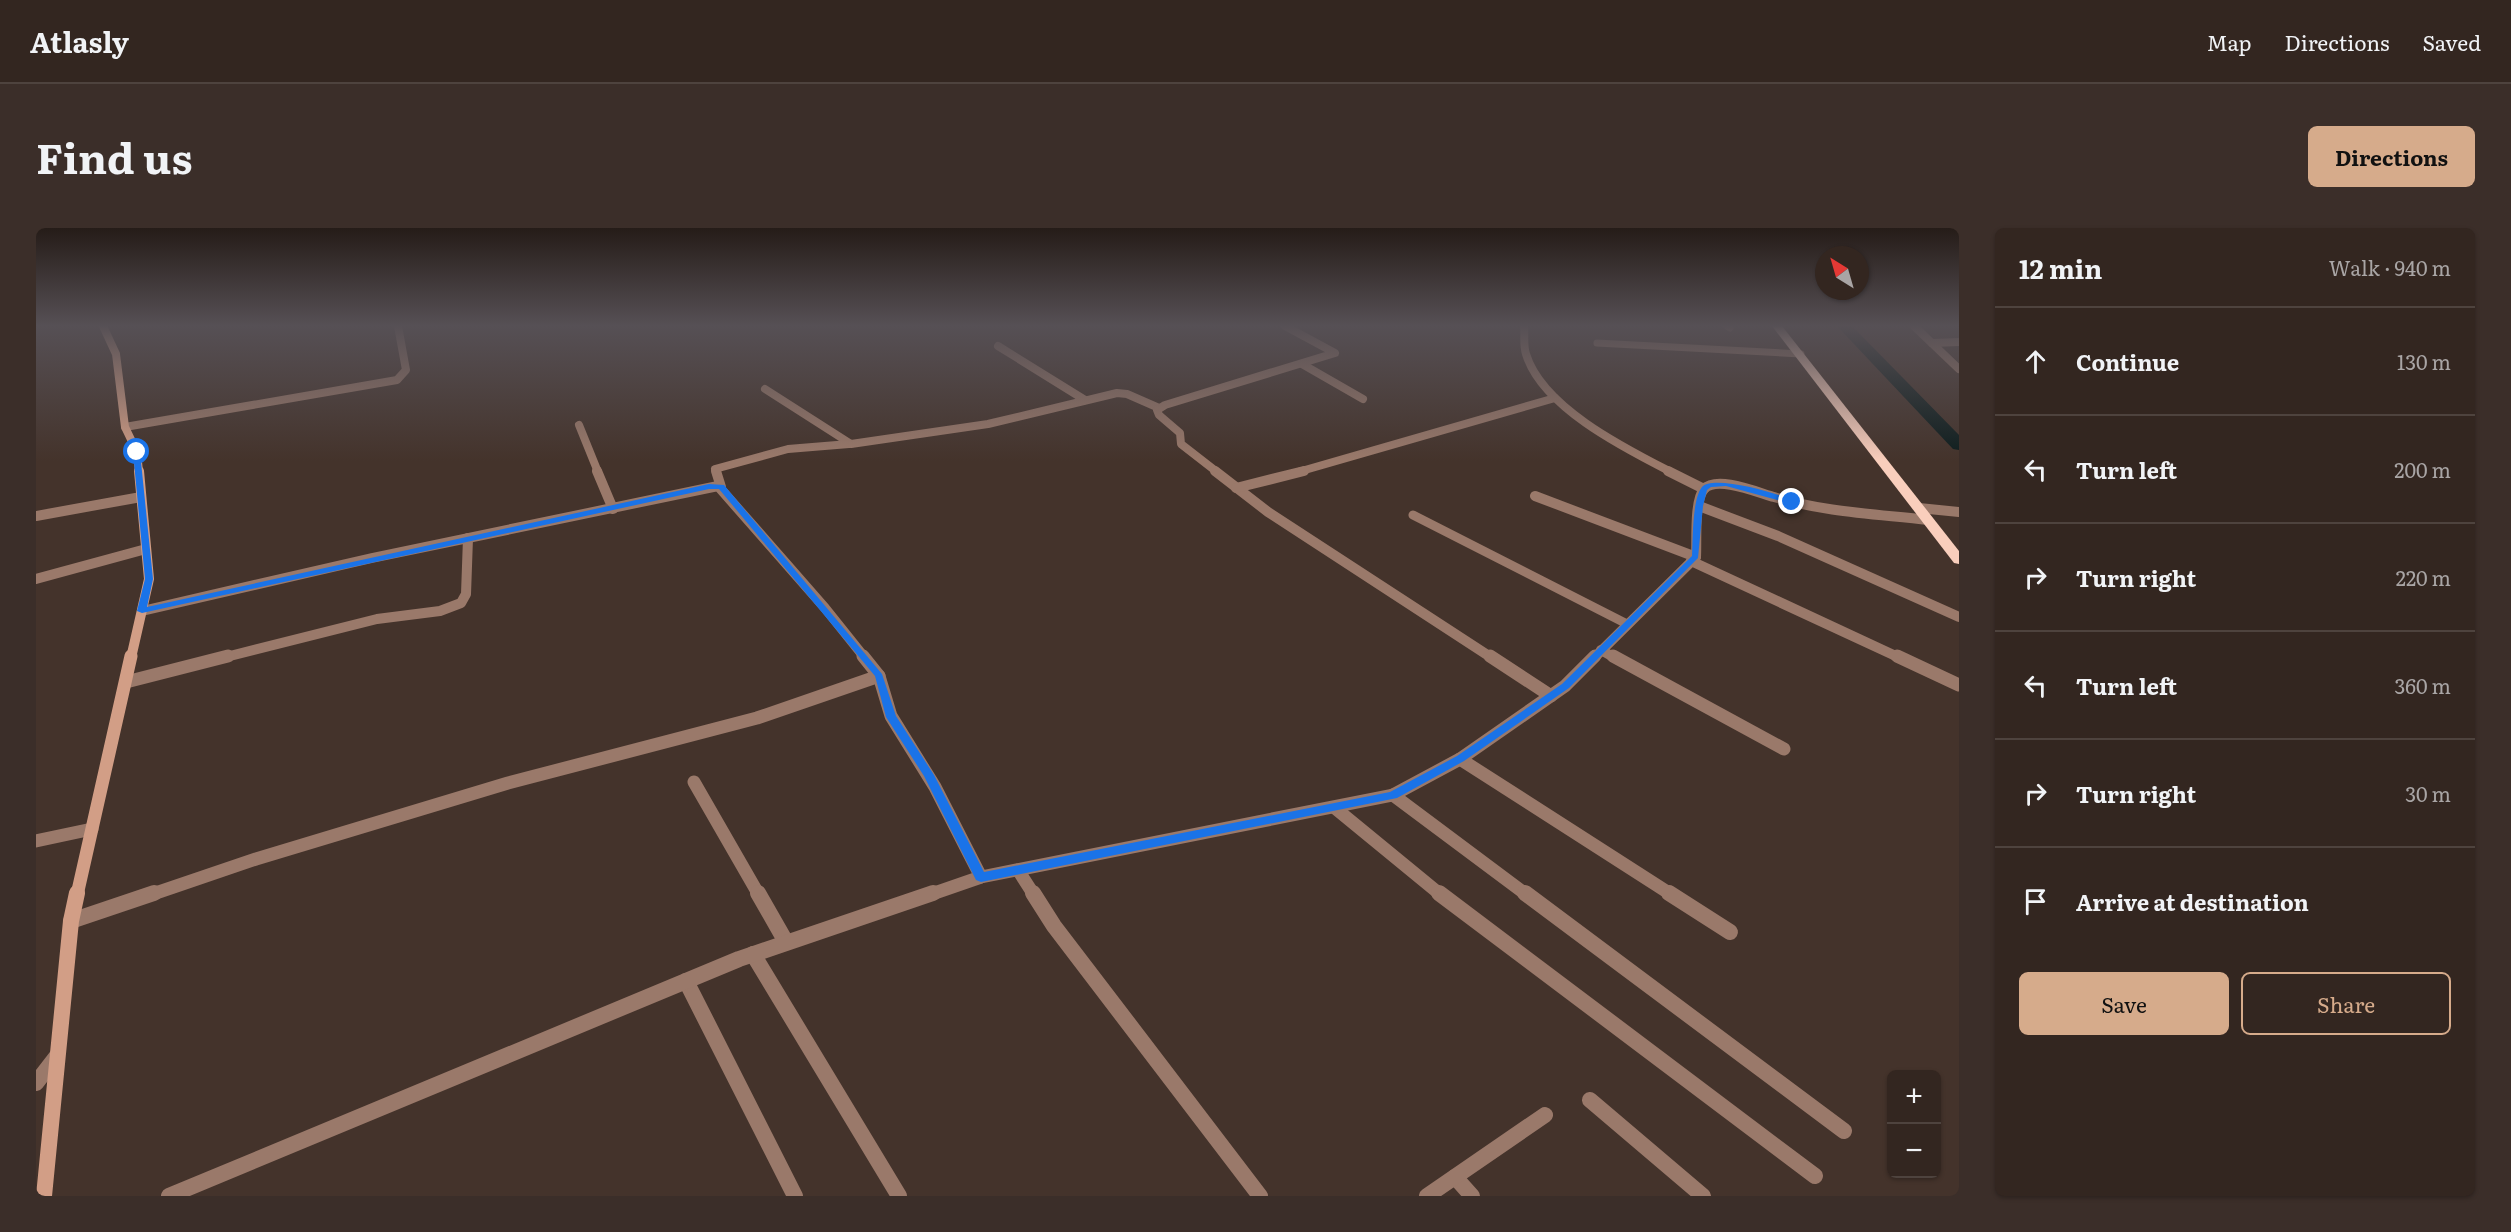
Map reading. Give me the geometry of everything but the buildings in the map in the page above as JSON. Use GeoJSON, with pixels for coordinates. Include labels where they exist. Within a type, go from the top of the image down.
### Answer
{"type":"FeatureCollection","features":[{"type":"Feature","properties":{"kind":"highway"},"geometry":{"type":"LineString","coordinates":[[1814,371],[1959,560]]}},
{"type":"Feature","properties":{"kind":"main road"},"geometry":{"type":"LineString","coordinates":[[44,1196],[71,921],[149,579],[137,452],[125,427],[118,371]]}},
{"type":"Feature","properties":{"kind":"street"},"geometry":{"type":"LineString","coordinates":[[125,427],[397,380],[405,371]]}},
{"type":"Feature","properties":{"kind":"street"},"geometry":{"type":"LineString","coordinates":[[1039,371],[1085,400]]}},
{"type":"Feature","properties":{"kind":"street"},"geometry":{"type":"LineString","coordinates":[[981,877],[932,781],[891,717],[879,676],[721,487],[716,469],[788,450],[849,444],[983,425],[1120,392],[1159,408],[1279,371]]}},
{"type":"Feature","properties":{"kind":"street"},"geometry":{"type":"LineString","coordinates":[[1315,371],[1363,399]]}},
{"type":"Feature","properties":{"kind":"street"},"geometry":{"type":"LineString","coordinates":[[1534,371],[1555,398],[1628,450],[1704,489]]}},
{"type":"Feature","properties":{"kind":"street"},"geometry":{"type":"LineString","coordinates":[[765,389],[849,444]]}},
{"type":"Feature","properties":{"kind":"street"},"geometry":{"type":"LineString","coordinates":[[1236,488],[1349,459],[1555,398]]}},
{"type":"Feature","properties":{"kind":"street"},"geometry":{"type":"LineString","coordinates":[[1159,408],[1159,415],[1180,433],[1181,444],[1268,512],[1551,696]]}},
{"type":"Feature","properties":{"kind":"street"},"geometry":{"type":"LineString","coordinates":[[579,425],[613,509]]}},
{"type":"Feature","properties":{"kind":"street"},"geometry":{"type":"LineString","coordinates":[[169,1196],[753,954],[981,877],[1393,795],[1460,759],[1565,686],[1694,559],[1699,506],[1704,489],[1709,485],[1726,484],[1815,507],[1928,520]]}},
{"type":"Feature","properties":{"kind":"street"},"geometry":{"type":"LineString","coordinates":[[142,611],[709,486],[721,487]]}},
{"type":"Feature","properties":{"kind":"street"},"geometry":{"type":"LineString","coordinates":[[1535,496],[1694,559],[1959,685]]}},
{"type":"Feature","properties":{"kind":"street"},"geometry":{"type":"LineString","coordinates":[[36,516],[141,497]]}},
{"type":"Feature","properties":{"kind":"street"},"geometry":{"type":"LineString","coordinates":[[1699,506],[1778,536],[1959,617]]}},
{"type":"Feature","properties":{"kind":"street"},"geometry":{"type":"LineString","coordinates":[[1919,508],[1959,512]]}},
{"type":"Feature","properties":{"kind":"street"},"geometry":{"type":"LineString","coordinates":[[126,682],[377,619],[455,606],[466,594],[468,538]]}},
{"type":"Feature","properties":{"kind":"street"},"geometry":{"type":"LineString","coordinates":[[36,579],[146,549]]}},
{"type":"Feature","properties":{"kind":"street"},"geometry":{"type":"LineString","coordinates":[[1601,650],[1784,749]]}},
{"type":"Feature","properties":{"kind":"street"},"geometry":{"type":"LineString","coordinates":[[71,921],[256,859],[474,793],[757,718],[879,676]]}},
{"type":"Feature","properties":{"kind":"street"},"geometry":{"type":"LineString","coordinates":[[1460,759],[1730,932]]}},
{"type":"Feature","properties":{"kind":"street"},"geometry":{"type":"LineString","coordinates":[[694,782],[786,942]]}},
{"type":"Feature","properties":{"kind":"street"},"geometry":{"type":"LineString","coordinates":[[1393,795],[1844,1131]]}},
{"type":"Feature","properties":{"kind":"street"},"geometry":{"type":"LineString","coordinates":[[1335,808],[1452,904],[1815,1176]]}},
{"type":"Feature","properties":{"kind":"street"},"geometry":{"type":"LineString","coordinates":[[36,841],[92,829]]}},
{"type":"Feature","properties":{"kind":"street"},"geometry":{"type":"LineString","coordinates":[[1018,870],[1054,926],[1260,1196]]}},
{"type":"Feature","properties":{"kind":"street"},"geometry":{"type":"LineString","coordinates":[[753,954],[899,1196]]}},
{"type":"Feature","properties":{"kind":"street"},"geometry":{"type":"LineString","coordinates":[[686,981],[795,1196]]}},
{"type":"Feature","properties":{"kind":"street"},"geometry":{"type":"LineString","coordinates":[[36,1083],[58,1055]]}},
{"type":"Feature","properties":{"kind":"street"},"geometry":{"type":"LineString","coordinates":[[1590,1100],[1703,1196]]}},
{"type":"Feature","properties":{"kind":"street"},"geometry":{"type":"LineString","coordinates":[[1427,1196],[1545,1114]]}},
{"type":"Feature","properties":{"kind":"street"},"geometry":{"type":"LineString","coordinates":[[1455,1177],[1472,1196]]}},
{"type":"Feature","properties":{"kind":"lane"},"geometry":{"type":"LineString","coordinates":[[1413,515],[1628,624]]}},
{"type":"Feature","properties":{"kind":"waterway"},"geometry":{"type":"LineString","coordinates":[[1888,371],[1959,445]]}},
{"type":"Feature","properties":{"kind":"route"},"geometry":{"type":"LineString","coordinates":[[137,452],[149,579],[142,611],[372,558],[613,509],[709,486],[721,487],[825,608],[879,676],[891,717],[935,787],[981,877],[1258,824],[1393,795],[1460,759],[1565,686],[1696,557],[1699,506],[1704,489],[1709,485],[1726,484],[1741,487],[1792,502]]}}]}
